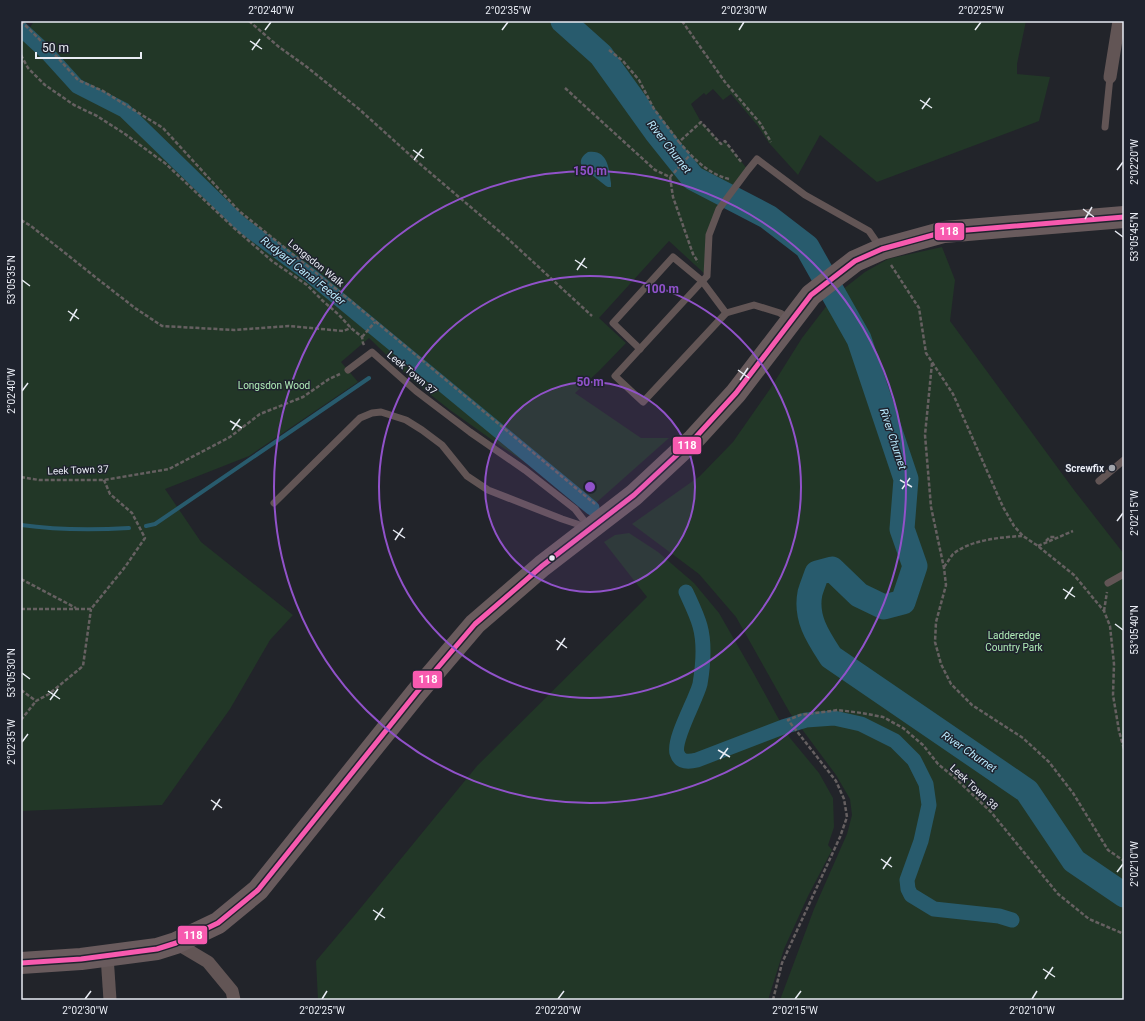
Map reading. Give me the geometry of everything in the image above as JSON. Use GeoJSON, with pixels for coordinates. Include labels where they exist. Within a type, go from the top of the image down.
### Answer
{"type":"FeatureCollection","features":[{"type":"Feature","properties":{"kind":"highway"},"geometry":{"type":"LineString","coordinates":[[21,962],[81,959],[157,949],[176,943],[218,923],[258,890],[417,692],[475,624],[542,566],[634,495],[694,439],[736,393],[811,295],[856,261],[882,249],[944,232],[1124,217]]}},
{"type":"Feature","properties":{"kind":"street"},"geometry":{"type":"LineString","coordinates":[[1110,77],[1119,21]]}},
{"type":"Feature","properties":{"kind":"street"},"geometry":{"type":"LineString","coordinates":[[176,943],[208,962],[232,991],[234,1000]]}},
{"type":"Feature","properties":{"kind":"street"},"geometry":{"type":"LineString","coordinates":[[107,956],[110,1000]]}},
{"type":"Feature","properties":{"kind":"lane"},"geometry":{"type":"LineString","coordinates":[[1105,127],[1110,77]]}},
{"type":"Feature","properties":{"kind":"lane"},"geometry":{"type":"LineString","coordinates":[[791,321],[780,312],[754,305],[726,313],[643,402],[615,376],[704,279],[709,235],[719,210],[733,191],[746,167],[757,159],[805,195],[869,231],[882,249]]}},
{"type":"Feature","properties":{"kind":"lane"},"geometry":{"type":"LineString","coordinates":[[640,349],[613,323],[674,257],[704,279],[726,313]]}},
{"type":"Feature","properties":{"kind":"lane","name":"Leek Town 37"},"geometry":{"type":"LineString","coordinates":[[348,370],[372,352],[422,396],[470,432],[525,470],[575,510],[598,522]]}},
{"type":"Feature","properties":{"kind":"lane"},"geometry":{"type":"LineString","coordinates":[[274,503],[360,418],[372,413],[381,412],[406,420],[422,430],[442,445],[467,476],[488,490],[562,519],[598,522]]}},
{"type":"Feature","properties":{"kind":"lane"},"geometry":{"type":"LineString","coordinates":[[1100,482],[1124,460]]}},
{"type":"Feature","properties":{"kind":"lane"},"geometry":{"type":"LineString","coordinates":[[1108,583],[1124,574]]}},
{"type":"Feature","properties":{"kind":"path","name":"Longsdon Walk"},"geometry":{"type":"LineString","coordinates":[[21,21],[78,80],[103,91],[163,128],[239,211],[595,504],[598,522]]}},
{"type":"Feature","properties":{"kind":"path"},"geometry":{"type":"LineString","coordinates":[[249,21],[279,47],[307,67],[359,109],[414,160],[506,237],[592,316]]}},
{"type":"Feature","properties":{"kind":"path"},"geometry":{"type":"LineString","coordinates":[[682,21],[725,82],[760,123],[771,142]]}},
{"type":"Feature","properties":{"kind":"path"},"geometry":{"type":"LineString","coordinates":[[609,50],[623,61],[639,80],[654,109],[679,142],[690,155],[708,170],[729,179],[746,167],[725,141],[722,144],[701,122],[679,142]]}},
{"type":"Feature","properties":{"kind":"path"},"geometry":{"type":"LineString","coordinates":[[21,56],[28,68],[45,85],[74,105],[97,116],[125,134],[166,164],[234,228],[272,261],[307,285],[362,337],[374,323]]}},
{"type":"Feature","properties":{"kind":"path"},"geometry":{"type":"LineString","coordinates":[[565,88],[655,170],[670,177]]}},
{"type":"Feature","properties":{"kind":"path"},"geometry":{"type":"LineString","coordinates":[[690,155],[670,177],[672,197],[693,254],[698,262]]}},
{"type":"Feature","properties":{"kind":"path"},"geometry":{"type":"LineString","coordinates":[[21,220],[31,226],[129,303],[162,326],[234,330],[289,326],[343,331],[351,328]]}},
{"type":"Feature","properties":{"kind":"path"},"geometry":{"type":"LineString","coordinates":[[882,249],[919,308],[926,353],[953,394],[1003,507],[1014,526],[1023,536],[1038,546],[1074,576],[1104,611],[1110,626],[1114,664],[1113,695],[1119,731],[1124,749]]}},
{"type":"Feature","properties":{"kind":"path"},"geometry":{"type":"LineString","coordinates":[[932,363],[925,434],[932,507],[946,585],[936,622],[935,642],[941,664],[951,684],[972,705],[1023,738],[1049,762],[1072,793],[1108,850],[1124,861]]}},
{"type":"Feature","properties":{"kind":"path","name":"Leek Town 37"},"geometry":{"type":"LineString","coordinates":[[21,477],[39,480],[104,480],[169,469],[230,437],[260,414],[303,397],[329,379],[348,370]]}},
{"type":"Feature","properties":{"kind":"path"},"geometry":{"type":"LineString","coordinates":[[21,720],[36,701],[49,694],[83,666],[91,608],[125,566],[145,538],[132,513],[110,494],[104,480]]}},
{"type":"Feature","properties":{"kind":"path"},"geometry":{"type":"LineString","coordinates":[[1038,546],[1073,531]]}},
{"type":"Feature","properties":{"kind":"path"},"geometry":{"type":"LineString","coordinates":[[944,568],[953,555],[976,542],[1010,536],[1023,536]]}},
{"type":"Feature","properties":{"kind":"path"},"geometry":{"type":"LineString","coordinates":[[21,579],[77,609]]}},
{"type":"Feature","properties":{"kind":"path"},"geometry":{"type":"LineString","coordinates":[[1104,611],[1108,583]]}},
{"type":"Feature","properties":{"kind":"path"},"geometry":{"type":"LineString","coordinates":[[21,609],[91,608]]}},
{"type":"Feature","properties":{"kind":"path"},"geometry":{"type":"LineString","coordinates":[[21,690],[36,701]]}},
{"type":"Feature","properties":{"kind":"path","name":"Leek Town 38"},"geometry":{"type":"LineString","coordinates":[[772,1000],[782,963],[840,837],[847,817],[844,799],[836,782],[788,720],[800,715],[838,710],[862,713],[883,717],[903,728],[923,746],[938,764],[991,812],[1058,894],[1089,919],[1124,934]]}},
{"type":"Feature","properties":{"kind":"green space","name":"Longsdon Wood"},"geometry":{"type":"Polygon","coordinates":[[[34,21],[1026,21],[1017,64],[1017,74],[1050,77],[1039,121],[877,182],[820,135],[798,175],[769,143],[758,126],[731,94],[723,100],[713,89],[706,95],[704,93],[691,104],[701,122],[721,143],[725,141],[748,170],[719,209],[709,235],[707,276],[669,241],[599,318],[626,343],[575,393],[641,438],[669,438],[588,510],[546,476],[450,410],[412,380],[369,338],[341,362],[358,382],[249,456],[165,489],[201,542],[293,615],[270,640],[230,709],[162,805],[21,811],[21,35],[24,37],[34,21]]]}},
{"type":"Feature","properties":{"kind":"green space","name":"Ladderedge Country Park"},"geometry":{"type":"Polygon","coordinates":[[[942,247],[955,280],[950,321],[1074,490],[1124,554],[1124,1000],[780,1000],[814,909],[847,834],[852,815],[850,799],[836,775],[790,713],[736,617],[699,574],[632,524],[700,476],[733,442],[770,389],[802,338],[828,304],[842,290],[865,272],[888,259],[942,247]]]}},
{"type":"Feature","properties":{"kind":"green space"},"geometry":{"type":"Polygon","coordinates":[[[629,533],[658,552],[694,583],[719,613],[790,738],[819,773],[833,798],[834,827],[828,845],[832,850],[808,896],[784,949],[768,1000],[318,1000],[316,961],[477,766],[647,597],[604,542],[615,535],[629,533]]]}},
{"type":"Feature","properties":{"kind":"water"},"geometry":{"type":"Polygon","coordinates":[[[588,152],[595,152],[604,157],[608,166],[611,187],[606,186],[582,167],[582,158],[588,152]]]}},
{"type":"Feature","properties":{"kind":"waterway","name":"River Churnet"},"geometry":{"type":"LineString","coordinates":[[563,21],[601,55],[657,133],[693,178],[768,217],[807,247],[859,339],[906,479],[902,529],[915,566],[903,602],[884,607],[859,595],[832,569],[817,573],[810,593],[809,611],[817,635],[826,650],[831,657],[1027,791],[1074,861],[1124,895]]}},
{"type":"Feature","properties":{"kind":"waterway","name":"Rudyard Canal Feeder"},"geometry":{"type":"LineString","coordinates":[[21,29],[48,54],[77,86],[124,110],[241,224],[310,275],[592,508]]}},
{"type":"Feature","properties":{"kind":"waterway"},"geometry":{"type":"LineString","coordinates":[[146,526],[155,524],[369,378]]}},
{"type":"Feature","properties":{"kind":"waterway"},"geometry":{"type":"LineString","coordinates":[[21,525],[75,529],[129,528]]}},
{"type":"Feature","properties":{"kind":"waterway","name":"Rudyard Canal Feeder"},"geometry":{"type":"LineString","coordinates":[[686,592],[696,613],[702,633],[703,655],[698,691],[678,739],[677,753],[680,759],[688,761],[697,760],[783,727],[806,720],[834,718],[861,724],[895,741],[914,760],[926,784],[929,805],[921,841],[907,880],[908,889],[911,895],[934,909],[999,916],[1012,920]]}},
{"type":"Feature","properties":{"kind":"transit line","name":"118"},"geometry":{"type":"LineString","coordinates":[[21,963],[81,959],[157,949],[176,943],[218,923],[258,890],[417,692],[475,624],[542,566],[634,495],[694,439],[736,393],[811,295],[855,261],[882,249],[944,232],[1124,217]]}},
{"type":"Feature","properties":{"kind":"place","name":"Screwfix"},"geometry":{"type":"Point","coordinates":[1112,468]}}]}
